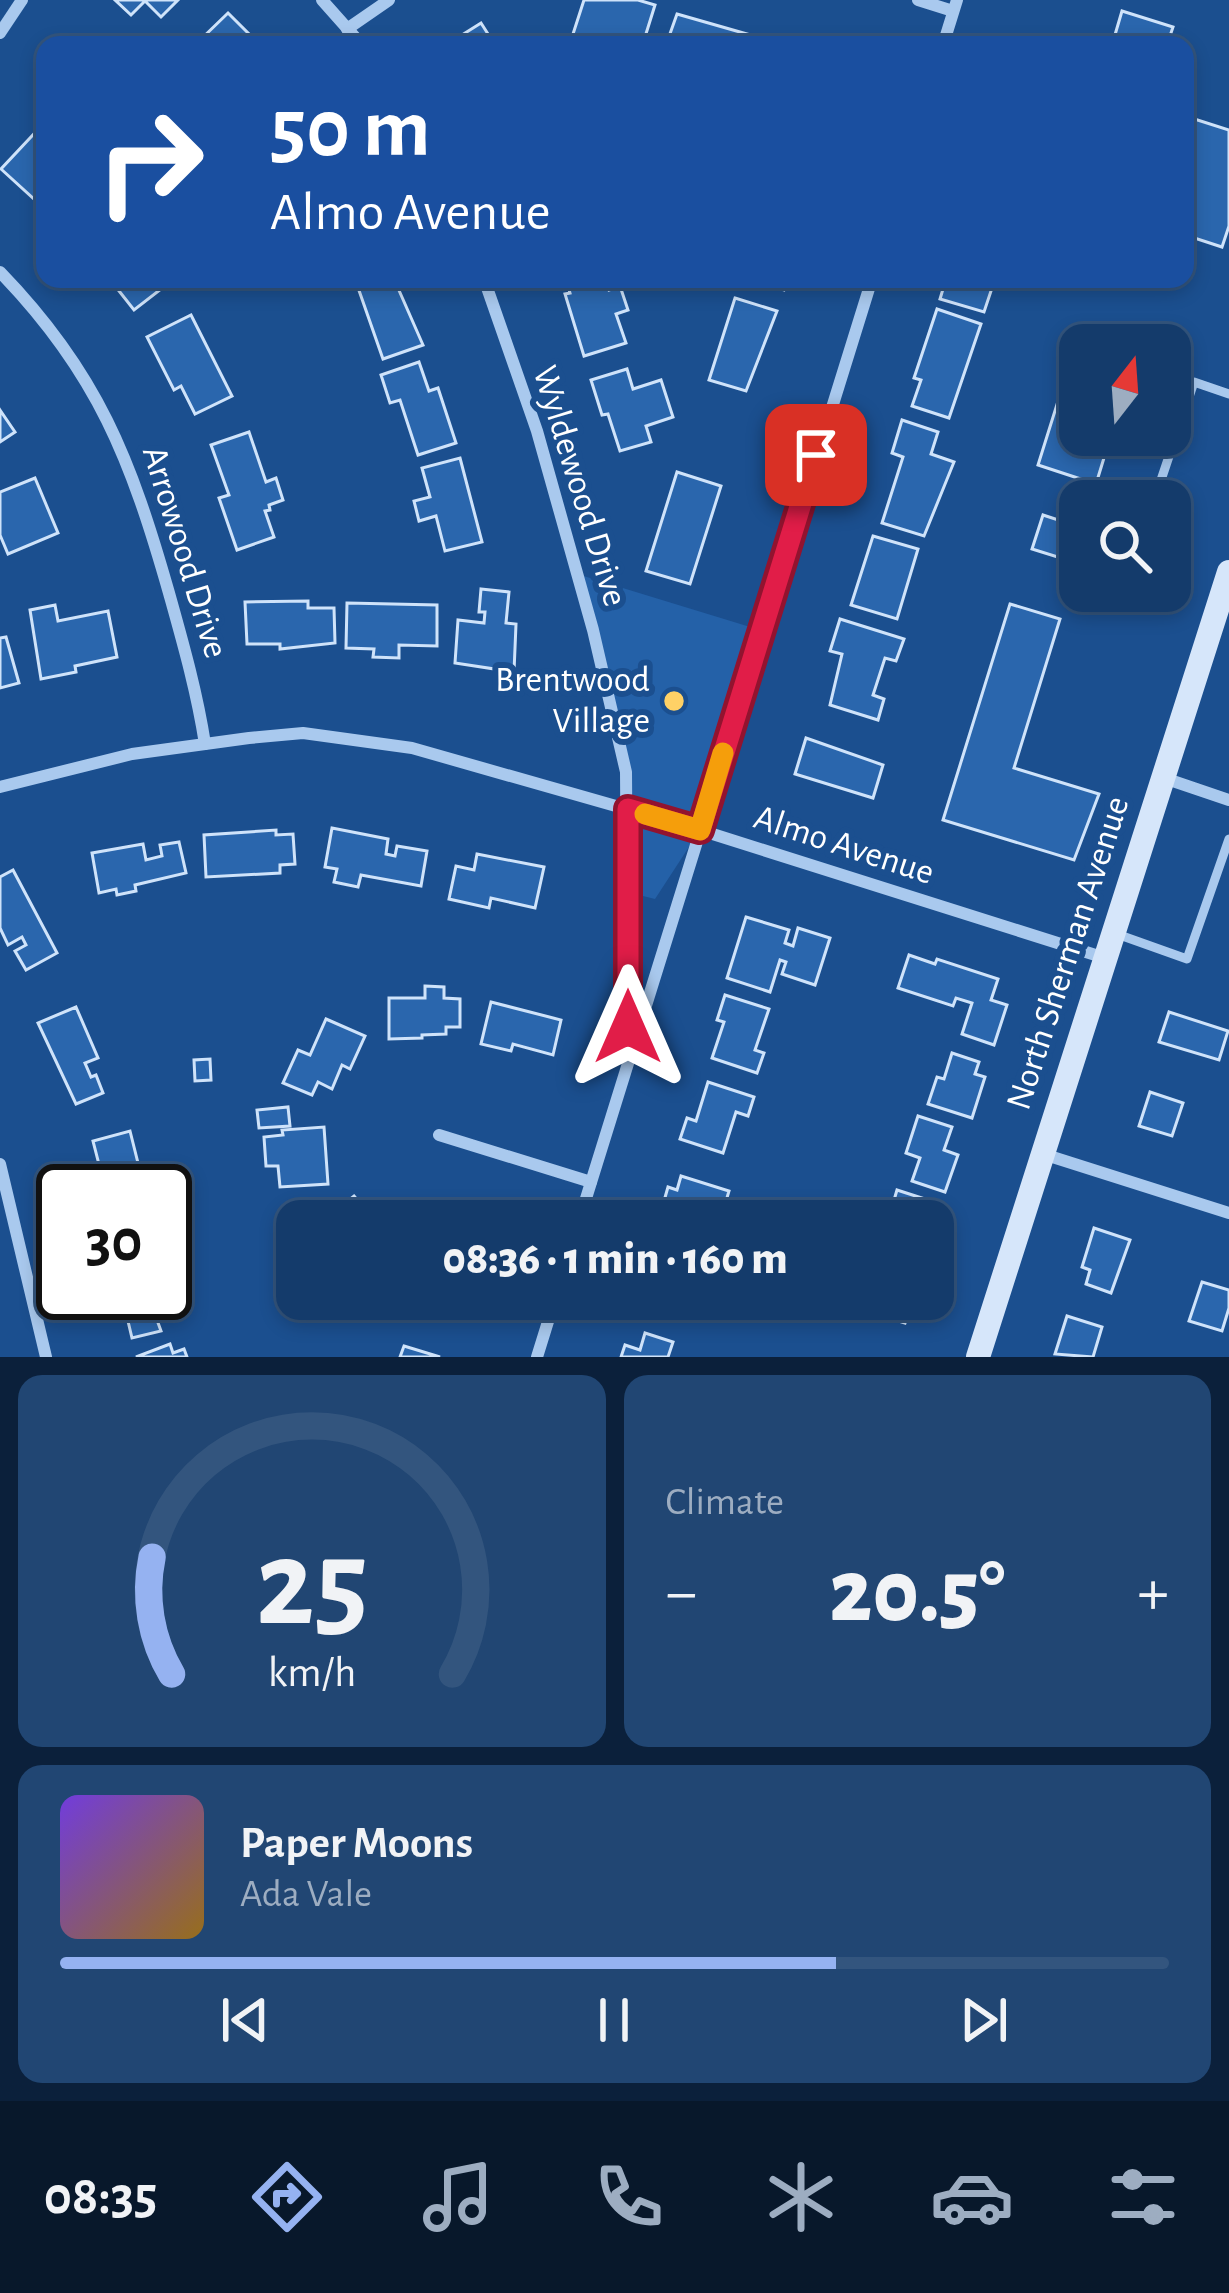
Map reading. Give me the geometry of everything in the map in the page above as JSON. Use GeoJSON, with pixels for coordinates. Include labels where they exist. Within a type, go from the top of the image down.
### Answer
{"type":"FeatureCollection","features":[{"type":"Feature","properties":{"kind":"street"},"geometry":{"type":"LineString","coordinates":[[0,33],[22,0]]}},
{"type":"Feature","properties":{"kind":"street"},"geometry":{"type":"LineString","coordinates":[[322,0],[354,36]]}},
{"type":"Feature","properties":{"kind":"street"},"geometry":{"type":"LineString","coordinates":[[347,29],[389,0]]}},
{"type":"Feature","properties":{"kind":"street"},"geometry":{"type":"LineString","coordinates":[[918,0],[955,6],[947,36]]}},
{"type":"Feature","properties":{"kind":"street","name":"Arrowood Drive"},"geometry":{"type":"LineString","coordinates":[[0,272],[81,373],[112,424],[140,491],[197,692],[205,744]]}},
{"type":"Feature","properties":{"kind":"street","name":"Wyldewood Drive"},"geometry":{"type":"LineString","coordinates":[[487,288],[537,431],[593,630],[626,772],[628,1071]]}},
{"type":"Feature","properties":{"kind":"street"},"geometry":{"type":"LineString","coordinates":[[585,1200],[869,288]]}},
{"type":"Feature","properties":{"kind":"street","name":"North Sherman Avenue"},"geometry":{"type":"LineString","coordinates":[[978,1357],[1162,778],[1222,616],[1229,572]]}},
{"type":"Feature","properties":{"kind":"street","name":"Almo Avenue"},"geometry":{"type":"LineString","coordinates":[[0,787],[132,754],[303,734],[412,748],[700,830],[1105,958]]}},
{"type":"Feature","properties":{"kind":"street"},"geometry":{"type":"LineString","coordinates":[[1162,778],[1229,800]]}},
{"type":"Feature","properties":{"kind":"street"},"geometry":{"type":"LineString","coordinates":[[439,1135],[591,1182]]}},
{"type":"Feature","properties":{"kind":"street"},"geometry":{"type":"LineString","coordinates":[[1042,1154],[1229,1213]]}},
{"type":"Feature","properties":{"kind":"street"},"geometry":{"type":"LineString","coordinates":[[0,1164],[46,1357]]}},
{"type":"Feature","properties":{"kind":"street"},"geometry":{"type":"LineString","coordinates":[[537,1357],[548,1320]]}},
{"type":"Feature","properties":{"kind":"lane"},"geometry":{"type":"LineString","coordinates":[[1161,480],[1194,382],[1229,394]]}},
{"type":"Feature","properties":{"kind":"lane"},"geometry":{"type":"LineString","coordinates":[[1113,933],[1186,959],[1229,839]]}},
{"type":"Feature","properties":{"kind":"shaded area","name":"Brentwood Village"},"geometry":{"type":"Polygon","coordinates":[[[577,574],[760,630],[700,830],[655,899],[643,896],[629,809],[577,574]]]}},
{"type":"Feature","properties":{"kind":"building"},"geometry":{"type":"Polygon","coordinates":[[[115,0],[178,0],[161,17],[145,1],[131,15],[115,0]]]}},
{"type":"Feature","properties":{"kind":"building"},"geometry":{"type":"Polygon","coordinates":[[[584,0],[638,0],[655,5],[645,36],[573,34],[584,0]]]}},
{"type":"Feature","properties":{"kind":"building"},"geometry":{"type":"Polygon","coordinates":[[[1122,11],[1173,27],[1170,36],[1115,36],[1122,11]]]}},
{"type":"Feature","properties":{"kind":"building"},"geometry":{"type":"Polygon","coordinates":[[[228,13],[251,36],[204,36],[228,13]]]}},
{"type":"Feature","properties":{"kind":"building"},"geometry":{"type":"Polygon","coordinates":[[[677,14],[754,36],[669,36],[677,14]]]}},
{"type":"Feature","properties":{"kind":"building"},"geometry":{"type":"Polygon","coordinates":[[[481,23],[489,36],[460,36],[481,23]]]}},
{"type":"Feature","properties":{"kind":"building"},"geometry":{"type":"Polygon","coordinates":[[[1194,119],[1229,130],[1229,226],[1222,247],[1194,238],[1194,119]]]}},
{"type":"Feature","properties":{"kind":"building"},"geometry":{"type":"Polygon","coordinates":[[[36,132],[36,201],[1,169],[36,132]]]}},
{"type":"Feature","properties":{"kind":"building"},"geometry":{"type":"Polygon","coordinates":[[[117,288],[162,288],[134,310],[117,288]]]}},
{"type":"Feature","properties":{"kind":"building"},"geometry":{"type":"Polygon","coordinates":[[[358,288],[398,288],[423,345],[383,359],[358,288]]]}},
{"type":"Feature","properties":{"kind":"building"},"geometry":{"type":"Polygon","coordinates":[[[569,288],[621,288],[628,310],[616,314],[626,343],[584,356],[565,294],[570,293],[569,288]]]}},
{"type":"Feature","properties":{"kind":"building"},"geometry":{"type":"Polygon","coordinates":[[[943,288],[992,288],[984,312],[940,299],[943,288]]]}},
{"type":"Feature","properties":{"kind":"building"},"geometry":{"type":"Polygon","coordinates":[[[735,298],[777,311],[746,391],[709,380],[735,298]]]}},
{"type":"Feature","properties":{"kind":"building"},"geometry":{"type":"Polygon","coordinates":[[[937,309],[981,324],[949,418],[912,406],[921,380],[914,378],[937,309]]]}},
{"type":"Feature","properties":{"kind":"building"},"geometry":{"type":"Polygon","coordinates":[[[191,315],[232,396],[195,414],[181,386],[174,390],[147,337],[191,315]]]}},
{"type":"Feature","properties":{"kind":"building"},"geometry":{"type":"Polygon","coordinates":[[[419,362],[429,391],[438,388],[456,443],[418,455],[400,400],[390,403],[381,375],[419,362]]]}},
{"type":"Feature","properties":{"kind":"building"},"geometry":{"type":"Polygon","coordinates":[[[627,369],[633,389],[661,380],[673,417],[646,426],[651,442],[620,451],[591,380],[627,369]]]}},
{"type":"Feature","properties":{"kind":"building"},"geometry":{"type":"Polygon","coordinates":[[[1059,398],[1059,456],[1105,456],[1097,480],[1038,465],[1059,398]]]}},
{"type":"Feature","properties":{"kind":"building"},"geometry":{"type":"Polygon","coordinates":[[[0,410],[15,432],[0,442],[0,410]]]}},
{"type":"Feature","properties":{"kind":"building"},"geometry":{"type":"Polygon","coordinates":[[[902,420],[938,432],[931,454],[954,462],[924,536],[882,523],[903,457],[892,453],[902,420]]]}},
{"type":"Feature","properties":{"kind":"building"},"geometry":{"type":"Polygon","coordinates":[[[249,432],[266,482],[276,478],[283,500],[265,511],[274,537],[237,550],[219,498],[229,495],[211,445],[249,432]]]}},
{"type":"Feature","properties":{"kind":"building"},"geometry":{"type":"Polygon","coordinates":[[[460,458],[482,542],[445,551],[436,516],[419,521],[414,501],[430,497],[422,468],[460,458]]]}},
{"type":"Feature","properties":{"kind":"building"},"geometry":{"type":"Polygon","coordinates":[[[677,472],[721,486],[690,584],[646,571],[677,472]]]}},
{"type":"Feature","properties":{"kind":"building"},"geometry":{"type":"Polygon","coordinates":[[[35,478],[58,533],[8,554],[0,535],[0,492],[35,478]]]}},
{"type":"Feature","properties":{"kind":"building"},"geometry":{"type":"Polygon","coordinates":[[[1043,515],[1059,520],[1059,557],[1032,549],[1043,515]]]}},
{"type":"Feature","properties":{"kind":"building"},"geometry":{"type":"Polygon","coordinates":[[[873,536],[918,549],[897,619],[851,605],[873,536]]]}},
{"type":"Feature","properties":{"kind":"building"},"geometry":{"type":"Polygon","coordinates":[[[481,589],[509,592],[506,623],[516,624],[514,672],[455,663],[458,620],[484,623],[485,612],[479,612],[481,589]]]}},
{"type":"Feature","properties":{"kind":"building"},"geometry":{"type":"Polygon","coordinates":[[[308,601],[308,608],[334,608],[335,643],[280,649],[280,644],[247,644],[245,602],[308,601]]]}},
{"type":"Feature","properties":{"kind":"building"},"geometry":{"type":"Polygon","coordinates":[[[347,603],[437,605],[437,646],[399,645],[399,658],[373,657],[374,649],[346,648],[347,603]]]}},
{"type":"Feature","properties":{"kind":"building"},"geometry":{"type":"Polygon","coordinates":[[[1010,604],[1060,619],[1014,768],[1099,794],[1074,860],[943,820],[1010,604]]]}},
{"type":"Feature","properties":{"kind":"building"},"geometry":{"type":"Polygon","coordinates":[[[55,605],[58,621],[108,611],[117,657],[41,679],[30,610],[55,605]]]}},
{"type":"Feature","properties":{"kind":"building"},"geometry":{"type":"Polygon","coordinates":[[[840,619],[904,639],[896,661],[885,658],[873,695],[884,699],[878,720],[830,705],[842,654],[830,651],[840,619]]]}},
{"type":"Feature","properties":{"kind":"building"},"geometry":{"type":"Polygon","coordinates":[[[6,637],[19,683],[0,688],[0,638],[6,637]]]}},
{"type":"Feature","properties":{"kind":"building"},"geometry":{"type":"Polygon","coordinates":[[[806,738],[883,765],[873,798],[795,774],[806,738]]]}},
{"type":"Feature","properties":{"kind":"building"},"geometry":{"type":"Polygon","coordinates":[[[332,828],[388,839],[386,854],[395,856],[397,846],[427,851],[421,886],[361,875],[358,887],[334,882],[337,869],[325,867],[332,828]]]}},
{"type":"Feature","properties":{"kind":"building"},"geometry":{"type":"Polygon","coordinates":[[[276,830],[276,835],[293,834],[295,864],[280,865],[280,873],[206,877],[204,835],[276,830]]]}},
{"type":"Feature","properties":{"kind":"building"},"geometry":{"type":"Polygon","coordinates":[[[179,842],[186,873],[135,885],[136,891],[99,893],[92,853],[143,844],[146,860],[162,856],[160,845],[179,842]]]}},
{"type":"Feature","properties":{"kind":"building"},"geometry":{"type":"Polygon","coordinates":[[[477,854],[544,867],[535,908],[491,898],[489,908],[449,899],[456,866],[474,870],[477,854]]]}},
{"type":"Feature","properties":{"kind":"building"},"geometry":{"type":"Polygon","coordinates":[[[13,870],[57,953],[26,970],[15,951],[26,945],[22,937],[8,945],[0,928],[0,877],[13,870]]]}},
{"type":"Feature","properties":{"kind":"building"},"geometry":{"type":"Polygon","coordinates":[[[746,917],[789,930],[785,943],[793,946],[798,928],[830,938],[815,985],[782,974],[786,962],[780,960],[770,992],[727,978],[746,917]]]}},
{"type":"Feature","properties":{"kind":"building"},"geometry":{"type":"Polygon","coordinates":[[[909,955],[998,979],[991,1000],[1007,1005],[994,1045],[962,1034],[972,1003],[956,998],[953,1006],[898,988],[909,955]]]}},
{"type":"Feature","properties":{"kind":"building"},"geometry":{"type":"Polygon","coordinates":[[[425,986],[444,987],[444,998],[460,999],[460,1027],[446,1027],[446,1034],[389,1039],[389,998],[425,998],[425,986]]]}},
{"type":"Feature","properties":{"kind":"building"},"geometry":{"type":"Polygon","coordinates":[[[725,995],[769,1009],[755,1050],[764,1053],[757,1073],[712,1058],[724,1022],[717,1020],[725,995]]]}},
{"type":"Feature","properties":{"kind":"building"},"geometry":{"type":"Polygon","coordinates":[[[491,1002],[561,1020],[553,1055],[513,1044],[511,1051],[481,1044],[491,1002]]]}},
{"type":"Feature","properties":{"kind":"building"},"geometry":{"type":"Polygon","coordinates":[[[76,1007],[98,1058],[85,1063],[103,1093],[76,1104],[38,1023],[76,1007]]]}},
{"type":"Feature","properties":{"kind":"building"},"geometry":{"type":"Polygon","coordinates":[[[1169,1012],[1228,1031],[1219,1060],[1159,1042],[1169,1012]]]}},
{"type":"Feature","properties":{"kind":"building"},"geometry":{"type":"Polygon","coordinates":[[[326,1019],[365,1036],[350,1069],[342,1065],[332,1089],[318,1082],[312,1095],[283,1083],[298,1050],[310,1055],[326,1019]]]}},
{"type":"Feature","properties":{"kind":"building"},"geometry":{"type":"Polygon","coordinates":[[[952,1053],[979,1062],[975,1074],[985,1077],[972,1118],[928,1104],[937,1077],[944,1079],[952,1053]]]}},
{"type":"Feature","properties":{"kind":"building"},"geometry":{"type":"Polygon","coordinates":[[[210,1059],[211,1080],[195,1081],[194,1060],[210,1059]]]}},
{"type":"Feature","properties":{"kind":"building"},"geometry":{"type":"Polygon","coordinates":[[[708,1082],[754,1097],[748,1116],[736,1112],[723,1153],[680,1139],[687,1118],[696,1121],[708,1082]]]}},
{"type":"Feature","properties":{"kind":"building"},"geometry":{"type":"Polygon","coordinates":[[[1150,1092],[1183,1103],[1172,1136],[1139,1126],[1150,1092]]]}},
{"type":"Feature","properties":{"kind":"building"},"geometry":{"type":"Polygon","coordinates":[[[288,1107],[290,1126],[259,1128],[257,1110],[288,1107]]]}},
{"type":"Feature","properties":{"kind":"building"},"geometry":{"type":"Polygon","coordinates":[[[918,1116],[952,1127],[944,1150],[958,1155],[945,1192],[912,1181],[920,1158],[906,1153],[918,1116]]]}},
{"type":"Feature","properties":{"kind":"building"},"geometry":{"type":"Polygon","coordinates":[[[324,1127],[328,1184],[280,1187],[278,1166],[266,1166],[264,1137],[283,1135],[282,1130],[324,1127]]]}},
{"type":"Feature","properties":{"kind":"building"},"geometry":{"type":"Polygon","coordinates":[[[130,1131],[138,1164],[99,1164],[93,1141],[130,1131]]]}},
{"type":"Feature","properties":{"kind":"building"},"geometry":{"type":"Polygon","coordinates":[[[681,1176],[729,1191],[726,1200],[664,1200],[668,1187],[677,1190],[681,1176]]]}},
{"type":"Feature","properties":{"kind":"building"},"geometry":{"type":"Polygon","coordinates":[[[897,1190],[928,1200],[894,1200],[897,1190]]]}},
{"type":"Feature","properties":{"kind":"building"},"geometry":{"type":"Polygon","coordinates":[[[1094,1228],[1130,1240],[1111,1293],[1086,1284],[1090,1270],[1082,1267],[1094,1228]]]}},
{"type":"Feature","properties":{"kind":"building"},"geometry":{"type":"Polygon","coordinates":[[[1202,1282],[1229,1290],[1222,1331],[1189,1321],[1202,1282]]]}},
{"type":"Feature","properties":{"kind":"building"},"geometry":{"type":"Polygon","coordinates":[[[1067,1316],[1102,1327],[1093,1357],[1055,1354],[1067,1316]]]}},
{"type":"Feature","properties":{"kind":"building"},"geometry":{"type":"Polygon","coordinates":[[[128,1320],[157,1320],[161,1331],[132,1338],[128,1320]]]}},
{"type":"Feature","properties":{"kind":"building"},"geometry":{"type":"Polygon","coordinates":[[[645,1333],[673,1342],[668,1357],[621,1357],[625,1345],[640,1350],[645,1333]]]}},
{"type":"Feature","properties":{"kind":"building"},"geometry":{"type":"Polygon","coordinates":[[[170,1344],[173,1353],[184,1349],[187,1357],[136,1357],[170,1344]]]}},
{"type":"Feature","properties":{"kind":"building"},"geometry":{"type":"Polygon","coordinates":[[[404,1346],[440,1357],[400,1357],[404,1346]]]}},
{"type":"Feature","properties":{"kind":"slow traffic"},"geometry":{"type":"LineString","coordinates":[[645,814],[700,830],[723,753]]}},
{"type":"Feature","properties":{"kind":"place","name":"Brentwood Village"},"geometry":{"type":"Point","coordinates":[674,701]}},
{"type":"Feature","properties":{"kind":"route"},"geometry":{"type":"LineString","coordinates":[[628,1027],[628,809],[700,830],[816,455]]}}]}
